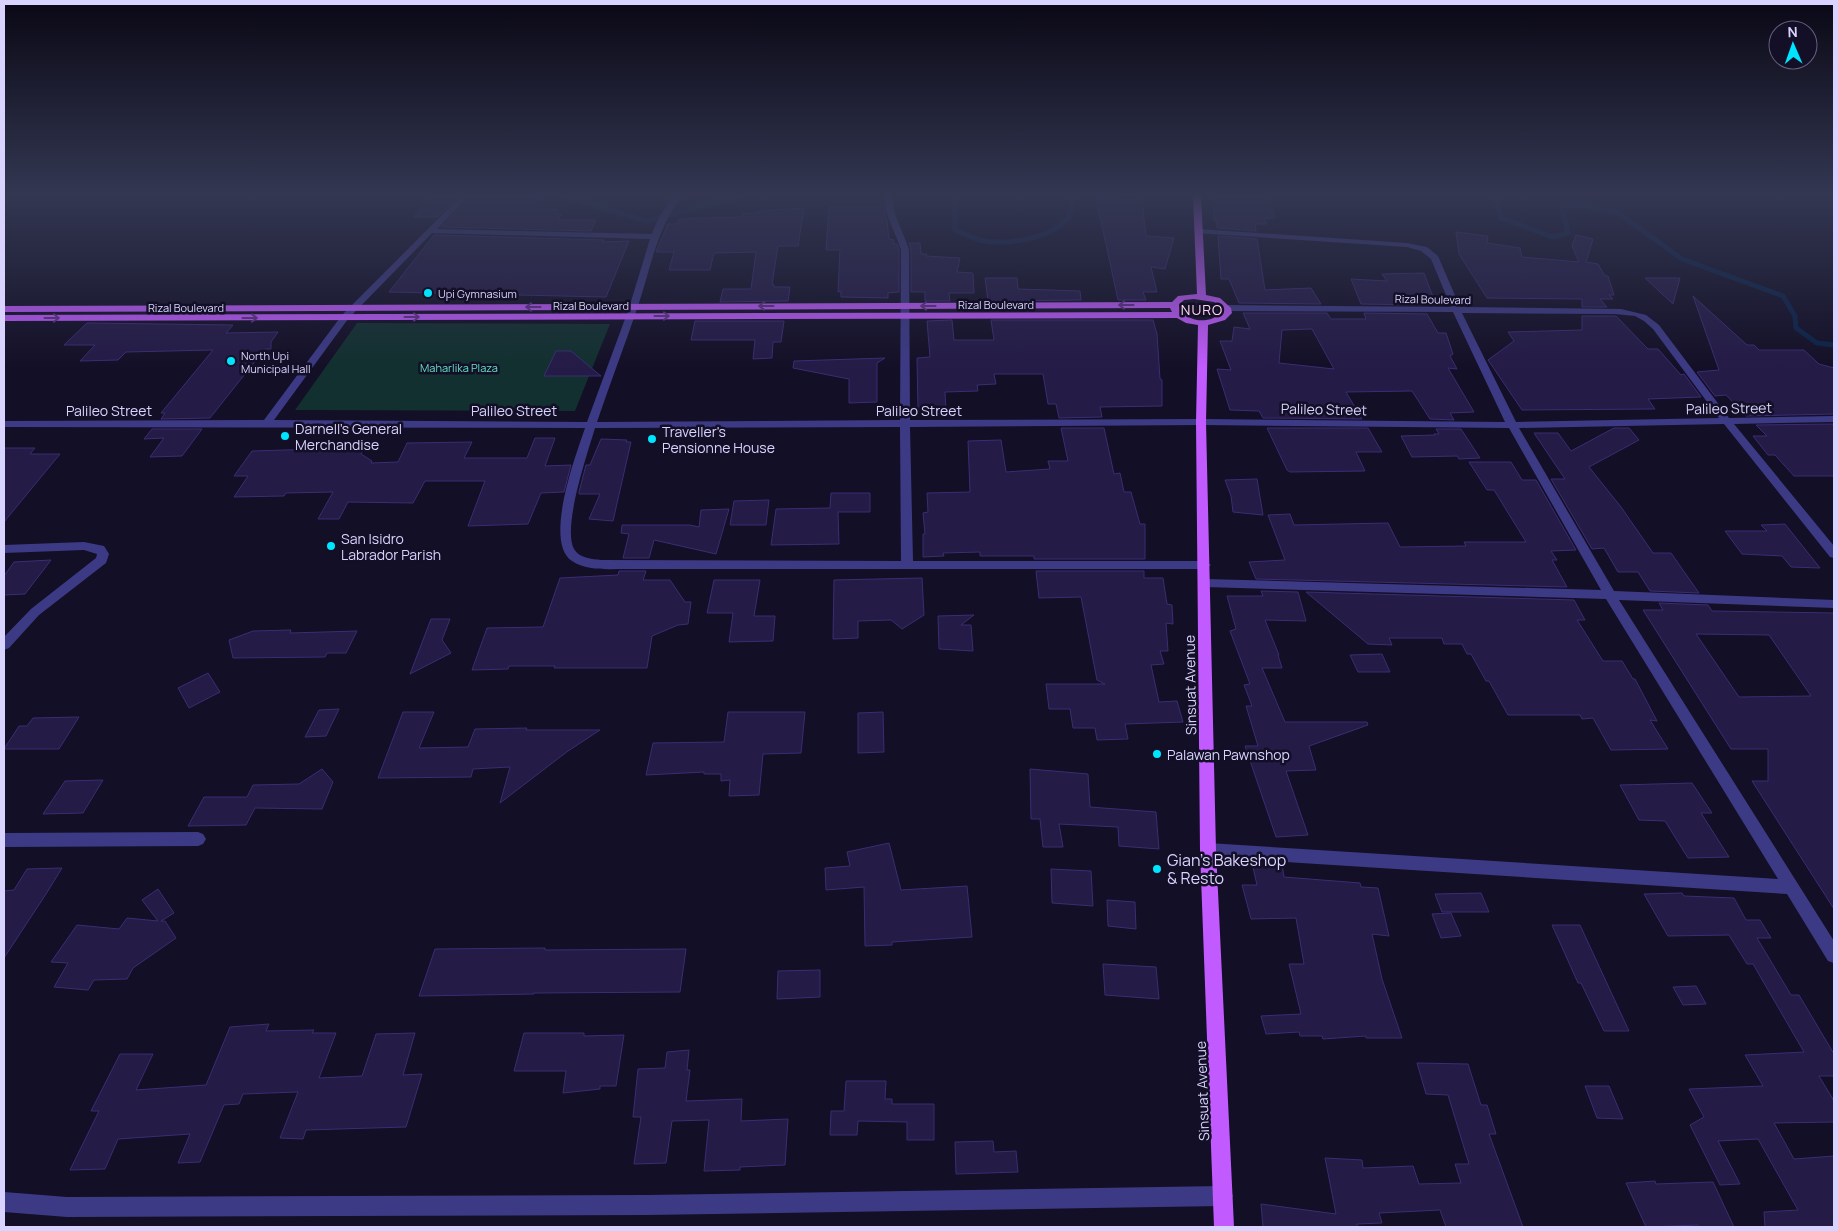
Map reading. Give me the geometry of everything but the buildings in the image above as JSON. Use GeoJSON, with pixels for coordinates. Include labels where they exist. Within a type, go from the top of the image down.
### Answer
{"type":"FeatureCollection","features":[{"type":"Feature","properties":{"kind":"main road"},"geometry":{"type":"LineString","coordinates":[[1199,253],[1202,296]]}},
{"type":"Feature","properties":{"kind":"main road"},"geometry":{"type":"LineString","coordinates":[[1179,315],[1174,305],[1181,298],[1202,296],[1217,300],[1227,308],[1227,313],[1220,320],[1203,323]]}},
{"type":"Feature","properties":{"kind":"main road","name":"Rizal Boulevard"},"geometry":{"type":"LineString","coordinates":[[906,311],[1174,305]]}},
{"type":"Feature","properties":{"kind":"main road","name":"Rizal Boulevard"},"geometry":{"type":"LineString","coordinates":[[4,309],[354,308],[632,312]]}},
{"type":"Feature","properties":{"kind":"main road","name":"Rizal Boulevard"},"geometry":{"type":"LineString","coordinates":[[4,318],[345,317],[632,312],[906,311],[1179,315],[1186,319],[1203,323]]}},
{"type":"Feature","properties":{"kind":"main road","name":"Sinsuat Avenue"},"geometry":{"type":"LineString","coordinates":[[1203,323],[1201,422],[1205,565],[1208,850],[1224,1227]]}},
{"type":"Feature","properties":{"kind":"street"},"geometry":{"type":"LineString","coordinates":[[267,423],[345,317],[408,253]]}},
{"type":"Feature","properties":{"kind":"street"},"geometry":{"type":"LineString","coordinates":[[651,253],[632,312],[591,425],[568,511],[565,538],[568,550],[576,558],[588,563],[625,565],[1205,565]]}},
{"type":"Feature","properties":{"kind":"street"},"geometry":{"type":"LineString","coordinates":[[905,253],[904,423],[908,565]]}},
{"type":"Feature","properties":{"kind":"street"},"geometry":{"type":"LineString","coordinates":[[1430,253],[1435,258],[1457,311],[1512,425],[1610,595],[1834,955]]}},
{"type":"Feature","properties":{"kind":"street","name":"Rizal Boulevard"},"geometry":{"type":"LineString","coordinates":[[1227,308],[1615,311],[1639,315],[1646,318],[1656,327],[1728,422]]}},
{"type":"Feature","properties":{"kind":"street","name":"Palileo Street"},"geometry":{"type":"LineString","coordinates":[[4,424],[591,425],[1201,422],[1512,425],[1834,419]]}},
{"type":"Feature","properties":{"kind":"street"},"geometry":{"type":"LineString","coordinates":[[1728,422],[1834,554]]}},
{"type":"Feature","properties":{"kind":"street"},"geometry":{"type":"LineString","coordinates":[[4,549],[84,546],[100,549],[103,554],[102,560],[35,612],[4,645]]}},
{"type":"Feature","properties":{"kind":"street"},"geometry":{"type":"LineString","coordinates":[[1205,583],[1610,595],[1834,604]]}},
{"type":"Feature","properties":{"kind":"street"},"geometry":{"type":"LineString","coordinates":[[4,840],[198,839]]}},
{"type":"Feature","properties":{"kind":"street"},"geometry":{"type":"LineString","coordinates":[[1208,850],[1793,887]]}},
{"type":"Feature","properties":{"kind":"street"},"geometry":{"type":"LineString","coordinates":[[4,1202],[67,1207],[627,1205],[1223,1196]]}},
{"type":"Feature","properties":{"kind":"green space","name":"Maharlika Plaza"},"geometry":{"type":"Polygon","coordinates":[[[357,323],[610,324],[575,411],[295,410],[357,323]]]}},
{"type":"Feature","properties":{"kind":"waterway"},"geometry":{"type":"LineString","coordinates":[[1674,253],[1682,259],[1783,296],[1795,316],[1796,328],[1817,343],[1834,345]]}},
{"type":"Feature","properties":{"kind":"place","name":"Upi Gymnasium"},"geometry":{"type":"Point","coordinates":[428,293]}},
{"type":"Feature","properties":{"kind":"place","name":"North Upi Municipal Hall"},"geometry":{"type":"Point","coordinates":[231,361]}},
{"type":"Feature","properties":{"kind":"place","name":"Darnell's General Merchandise"},"geometry":{"type":"Point","coordinates":[285,436]}},
{"type":"Feature","properties":{"kind":"place","name":"Traveller's Pensionne House"},"geometry":{"type":"Point","coordinates":[652,439]}},
{"type":"Feature","properties":{"kind":"place","name":"San Isidro Labrador Parish"},"geometry":{"type":"Point","coordinates":[331,546]}},
{"type":"Feature","properties":{"kind":"place","name":"Palawan Pawnshop"},"geometry":{"type":"Point","coordinates":[1157,754]}},
{"type":"Feature","properties":{"kind":"place","name":"Gian's Bakeshop & Resto"},"geometry":{"type":"Point","coordinates":[1157,869]}},
{"type":"Feature","properties":{"kind":"district","name":"NURO"},"geometry":{"type":"Point","coordinates":[1202,309]}}]}
